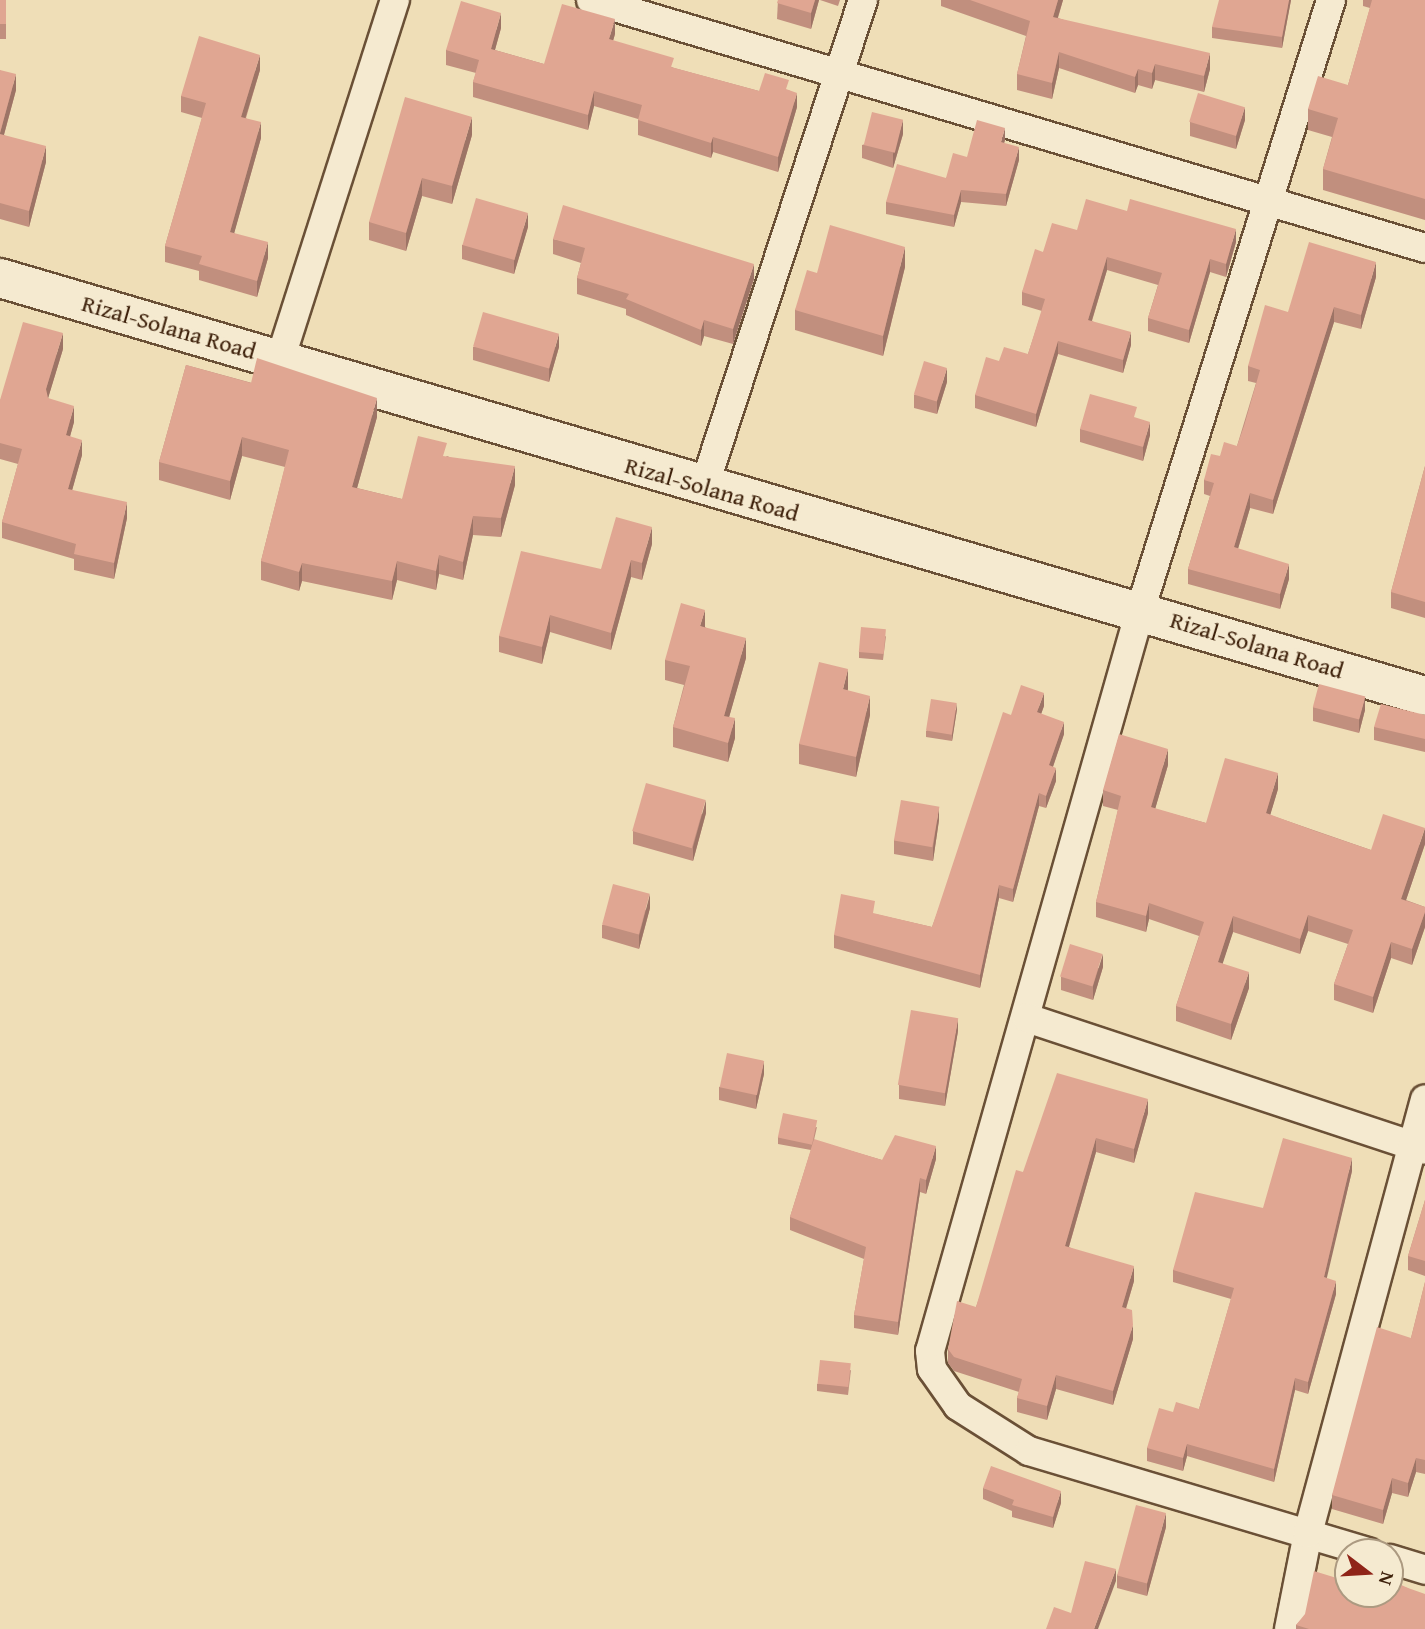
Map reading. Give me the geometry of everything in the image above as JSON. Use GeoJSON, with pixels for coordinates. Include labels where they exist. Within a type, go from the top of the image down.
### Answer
{"type":"FeatureCollection","features":[{"type":"Feature","properties":{"kind":"main road","name":"Rizal-Solana Road"},"geometry":{"type":"LineString","coordinates":[[0,278],[704,487],[1140,611],[1425,696]]}},
{"type":"Feature","properties":{"kind":"street"},"geometry":{"type":"LineString","coordinates":[[280,359],[395,0]]}},
{"type":"Feature","properties":{"kind":"street"},"geometry":{"type":"LineString","coordinates":[[591,0],[842,71],[1425,248]]}},
{"type":"Feature","properties":{"kind":"street"},"geometry":{"type":"LineString","coordinates":[[704,487],[863,0]]}},
{"type":"Feature","properties":{"kind":"street"},"geometry":{"type":"LineString","coordinates":[[1331,0],[1140,611],[1027,1018],[934,1325],[932,1369],[941,1386],[973,1419],[1029,1451],[1334,1541]]}},
{"type":"Feature","properties":{"kind":"street"},"geometry":{"type":"LineString","coordinates":[[1027,1018],[1418,1148]]}},
{"type":"Feature","properties":{"kind":"street"},"geometry":{"type":"LineString","coordinates":[[1289,1629],[1308,1533],[1418,1148],[1425,1099]]}},
{"type":"Feature","properties":{"kind":"street"},"geometry":{"type":"LineString","coordinates":[[1404,1563],[1425,1570]]}},
{"type":"Feature","properties":{"kind":"building"},"geometry":{"type":"Polygon","coordinates":[[[0,0],[6,0],[6,24],[0,24],[0,0]]]}},
{"type":"Feature","properties":{"kind":"building"},"geometry":{"type":"Polygon","coordinates":[[[778,0],[815,0],[811,13],[777,3],[778,0]]]}},
{"type":"Feature","properties":{"kind":"building"},"geometry":{"type":"Polygon","coordinates":[[[970,0],[1058,0],[1053,17],[1210,53],[1204,76],[1155,64],[1152,73],[1138,69],[1135,77],[1059,52],[1052,83],[1017,74],[1030,21],[970,0]]]}},
{"type":"Feature","properties":{"kind":"building"},"geometry":{"type":"Polygon","coordinates":[[[1219,0],[1289,0],[1282,37],[1212,27],[1219,0]]]}},
{"type":"Feature","properties":{"kind":"building"},"geometry":{"type":"Polygon","coordinates":[[[1372,0],[1425,0],[1425,199],[1323,169],[1338,118],[1308,109],[1318,76],[1348,85],[1372,0]]]}},
{"type":"Feature","properties":{"kind":"building"},"geometry":{"type":"Polygon","coordinates":[[[461,1],[501,13],[491,49],[544,64],[562,4],[615,19],[609,39],[674,58],[671,67],[759,91],[765,73],[789,80],[786,89],[797,93],[778,157],[713,137],[711,143],[638,120],[642,105],[594,91],[588,115],[473,82],[479,60],[446,50],[461,1]]]}},
{"type":"Feature","properties":{"kind":"building"},"geometry":{"type":"Polygon","coordinates":[[[199,36],[260,55],[241,117],[261,122],[230,232],[268,242],[257,281],[199,264],[202,256],[165,246],[206,103],[181,96],[199,36]]]}},
{"type":"Feature","properties":{"kind":"building"},"geometry":{"type":"Polygon","coordinates":[[[0,70],[16,74],[0,133],[0,70]]]}},
{"type":"Feature","properties":{"kind":"building"},"geometry":{"type":"Polygon","coordinates":[[[1198,93],[1245,107],[1236,136],[1189,122],[1198,93]]]}},
{"type":"Feature","properties":{"kind":"building"},"geometry":{"type":"Polygon","coordinates":[[[405,97],[472,117],[452,186],[422,178],[406,233],[369,222],[405,97]]]}},
{"type":"Feature","properties":{"kind":"building"},"geometry":{"type":"Polygon","coordinates":[[[872,112],[903,120],[895,153],[864,145],[872,112]]]}},
{"type":"Feature","properties":{"kind":"building"},"geometry":{"type":"Polygon","coordinates":[[[977,120],[1005,128],[1001,142],[1019,147],[1006,194],[961,190],[954,215],[886,202],[897,164],[946,178],[953,153],[967,157],[977,120]]]}},
{"type":"Feature","properties":{"kind":"building"},"geometry":{"type":"Polygon","coordinates":[[[0,134],[46,146],[29,211],[0,203],[0,134]]]}},
{"type":"Feature","properties":{"kind":"building"},"geometry":{"type":"Polygon","coordinates":[[[476,198],[528,213],[514,260],[462,245],[476,198]]]}},
{"type":"Feature","properties":{"kind":"building"},"geometry":{"type":"Polygon","coordinates":[[[1086,199],[1127,211],[1130,199],[1236,229],[1226,264],[1210,259],[1189,330],[1148,318],[1162,273],[1107,257],[1088,320],[1131,332],[1123,360],[1058,341],[1036,414],[975,395],[986,357],[999,361],[1004,347],[1028,354],[1045,299],[1022,292],[1035,249],[1043,252],[1052,223],[1077,230],[1086,199]]]}},
{"type":"Feature","properties":{"kind":"building"},"geometry":{"type":"Polygon","coordinates":[[[563,205],[754,264],[733,329],[704,320],[701,330],[626,299],[629,294],[577,278],[585,248],[553,239],[563,205]]]}},
{"type":"Feature","properties":{"kind":"building"},"geometry":{"type":"Polygon","coordinates":[[[830,225],[905,247],[883,336],[795,310],[807,270],[817,273],[830,225]]]}},
{"type":"Feature","properties":{"kind":"building"},"geometry":{"type":"Polygon","coordinates":[[[1309,242],[1376,262],[1361,315],[1334,307],[1273,500],[1250,493],[1234,547],[1289,564],[1280,594],[1188,569],[1214,483],[1204,480],[1211,454],[1220,456],[1224,442],[1237,446],[1244,426],[1260,370],[1248,366],[1265,305],[1288,312],[1309,242]]]}},
{"type":"Feature","properties":{"kind":"building"},"geometry":{"type":"Polygon","coordinates":[[[483,312],[559,334],[549,368],[473,347],[483,312]]]}},
{"type":"Feature","properties":{"kind":"building"},"geometry":{"type":"Polygon","coordinates":[[[23,322],[63,333],[46,389],[48,398],[74,406],[66,435],[82,440],[68,489],[127,502],[114,563],[74,554],[76,544],[2,522],[22,449],[0,443],[0,400],[23,322]]]}},
{"type":"Feature","properties":{"kind":"building"},"geometry":{"type":"Polygon","coordinates":[[[257,358],[377,398],[352,487],[402,499],[418,436],[447,443],[443,456],[515,466],[501,518],[473,516],[463,562],[439,555],[436,571],[397,561],[392,581],[302,563],[299,572],[261,561],[289,450],[242,437],[230,481],[159,462],[186,365],[251,383],[257,358]]]}},
{"type":"Feature","properties":{"kind":"building"},"geometry":{"type":"Polygon","coordinates":[[[924,361],[947,368],[937,401],[914,394],[924,361]]]}},
{"type":"Feature","properties":{"kind":"building"},"geometry":{"type":"Polygon","coordinates":[[[1090,394],[1137,407],[1134,417],[1150,422],[1143,447],[1080,429],[1090,394]]]}},
{"type":"Feature","properties":{"kind":"building"},"geometry":{"type":"Polygon","coordinates":[[[1425,466],[1425,602],[1391,592],[1425,466]]]}},
{"type":"Feature","properties":{"kind":"building"},"geometry":{"type":"Polygon","coordinates":[[[616,517],[652,527],[642,563],[631,560],[611,633],[550,615],[542,647],[499,636],[521,551],[601,569],[616,517]]]}},
{"type":"Feature","properties":{"kind":"building"},"geometry":{"type":"Polygon","coordinates":[[[681,603],[705,610],[700,626],[746,638],[724,716],[735,718],[728,743],[673,727],[690,666],[665,660],[681,603]]]}},
{"type":"Feature","properties":{"kind":"building"},"geometry":{"type":"Polygon","coordinates":[[[861,627],[886,629],[884,654],[859,652],[861,627]]]}},
{"type":"Feature","properties":{"kind":"building"},"geometry":{"type":"Polygon","coordinates":[[[819,662],[848,669],[843,689],[870,696],[856,757],[799,744],[819,662]]]}},
{"type":"Feature","properties":{"kind":"building"},"geometry":{"type":"Polygon","coordinates":[[[1319,684],[1365,696],[1359,720],[1313,707],[1319,684]]]}},
{"type":"Feature","properties":{"kind":"building"},"geometry":{"type":"Polygon","coordinates":[[[1021,685],[1044,693],[1037,712],[1064,722],[1049,765],[1056,768],[1046,796],[1039,793],[1013,889],[999,885],[980,975],[834,935],[841,894],[875,901],[873,913],[932,927],[1003,712],[1011,715],[1021,685]]]}},
{"type":"Feature","properties":{"kind":"building"},"geometry":{"type":"Polygon","coordinates":[[[931,699],[957,703],[952,735],[926,731],[931,699]]]}},
{"type":"Feature","properties":{"kind":"building"},"geometry":{"type":"Polygon","coordinates":[[[1381,704],[1425,715],[1425,739],[1374,727],[1381,704]]]}},
{"type":"Feature","properties":{"kind":"building"},"geometry":{"type":"Polygon","coordinates":[[[1119,734],[1168,749],[1151,807],[1206,823],[1225,758],[1278,773],[1266,813],[1315,831],[1371,850],[1383,814],[1425,828],[1401,899],[1425,907],[1425,912],[1412,949],[1391,942],[1373,997],[1334,984],[1353,930],[1308,915],[1300,939],[1233,916],[1218,962],[1249,972],[1231,1024],[1176,1006],[1204,922],[1149,903],[1146,916],[1096,902],[1121,796],[1103,790],[1119,734]]]}},
{"type":"Feature","properties":{"kind":"building"},"geometry":{"type":"Polygon","coordinates":[[[646,783],[706,800],[692,848],[632,831],[646,783]]]}},
{"type":"Feature","properties":{"kind":"building"},"geometry":{"type":"Polygon","coordinates":[[[901,800],[939,807],[932,847],[894,840],[901,800]]]}},
{"type":"Feature","properties":{"kind":"building"},"geometry":{"type":"Polygon","coordinates":[[[613,884],[650,894],[639,934],[602,925],[613,884]]]}},
{"type":"Feature","properties":{"kind":"building"},"geometry":{"type":"Polygon","coordinates":[[[1070,944],[1103,954],[1093,986],[1060,977],[1070,944]]]}},
{"type":"Feature","properties":{"kind":"building"},"geometry":{"type":"Polygon","coordinates":[[[911,1010],[958,1018],[945,1093],[898,1085],[911,1010]]]}},
{"type":"Feature","properties":{"kind":"building"},"geometry":{"type":"Polygon","coordinates":[[[727,1053],[764,1061],[757,1095],[720,1087],[727,1053]]]}},
{"type":"Feature","properties":{"kind":"building"},"geometry":{"type":"Polygon","coordinates":[[[1057,1073],[1148,1099],[1134,1149],[1096,1138],[1065,1246],[1134,1266],[1122,1307],[1132,1310],[1133,1325],[1113,1391],[1056,1375],[1047,1406],[1017,1398],[1022,1379],[954,1357],[948,1349],[957,1301],[976,1307],[1016,1170],[1023,1172],[1057,1073]]]}},
{"type":"Feature","properties":{"kind":"building"},"geometry":{"type":"Polygon","coordinates":[[[783,1113],[817,1120],[812,1145],[778,1137],[783,1113]]]}},
{"type":"Feature","properties":{"kind":"building"},"geometry":{"type":"Polygon","coordinates":[[[895,1135],[936,1146],[926,1180],[920,1178],[898,1322],[854,1315],[866,1247],[790,1217],[814,1139],[882,1160],[895,1135]]]}},
{"type":"Feature","properties":{"kind":"building"},"geometry":{"type":"Polygon","coordinates":[[[1283,1138],[1352,1158],[1324,1277],[1336,1281],[1308,1382],[1295,1378],[1274,1469],[1187,1444],[1183,1458],[1147,1448],[1159,1408],[1173,1412],[1176,1402],[1199,1409],[1234,1288],[1173,1270],[1195,1192],[1263,1208],[1283,1138]]]}},
{"type":"Feature","properties":{"kind":"building"},"geometry":{"type":"Polygon","coordinates":[[[1425,1200],[1425,1261],[1408,1256],[1425,1200]]]}},
{"type":"Feature","properties":{"kind":"building"},"geometry":{"type":"Polygon","coordinates":[[[1425,1282],[1425,1460],[1416,1458],[1408,1483],[1392,1478],[1383,1510],[1332,1495],[1377,1327],[1411,1338],[1425,1282]]]}},
{"type":"Feature","properties":{"kind":"building"},"geometry":{"type":"Polygon","coordinates":[[[820,1360],[851,1363],[848,1387],[817,1384],[820,1360]]]}},
{"type":"Feature","properties":{"kind":"building"},"geometry":{"type":"Polygon","coordinates":[[[991,1466],[1061,1491],[1053,1517],[1012,1505],[1014,1500],[983,1488],[991,1466]]]}},
{"type":"Feature","properties":{"kind":"building"},"geometry":{"type":"Polygon","coordinates":[[[1136,1505],[1166,1513],[1147,1584],[1117,1576],[1136,1505]]]}},
{"type":"Feature","properties":{"kind":"building"},"geometry":{"type":"Polygon","coordinates":[[[1085,1561],[1116,1569],[1094,1629],[1046,1629],[1054,1607],[1071,1613],[1085,1561]]]}},
{"type":"Feature","properties":{"kind":"building"},"geometry":{"type":"Polygon","coordinates":[[[1314,1571],[1334,1577],[1334,1608],[1404,1608],[1404,1586],[1425,1594],[1425,1629],[1309,1629],[1296,1625],[1305,1614],[1314,1571]]]}}]}
